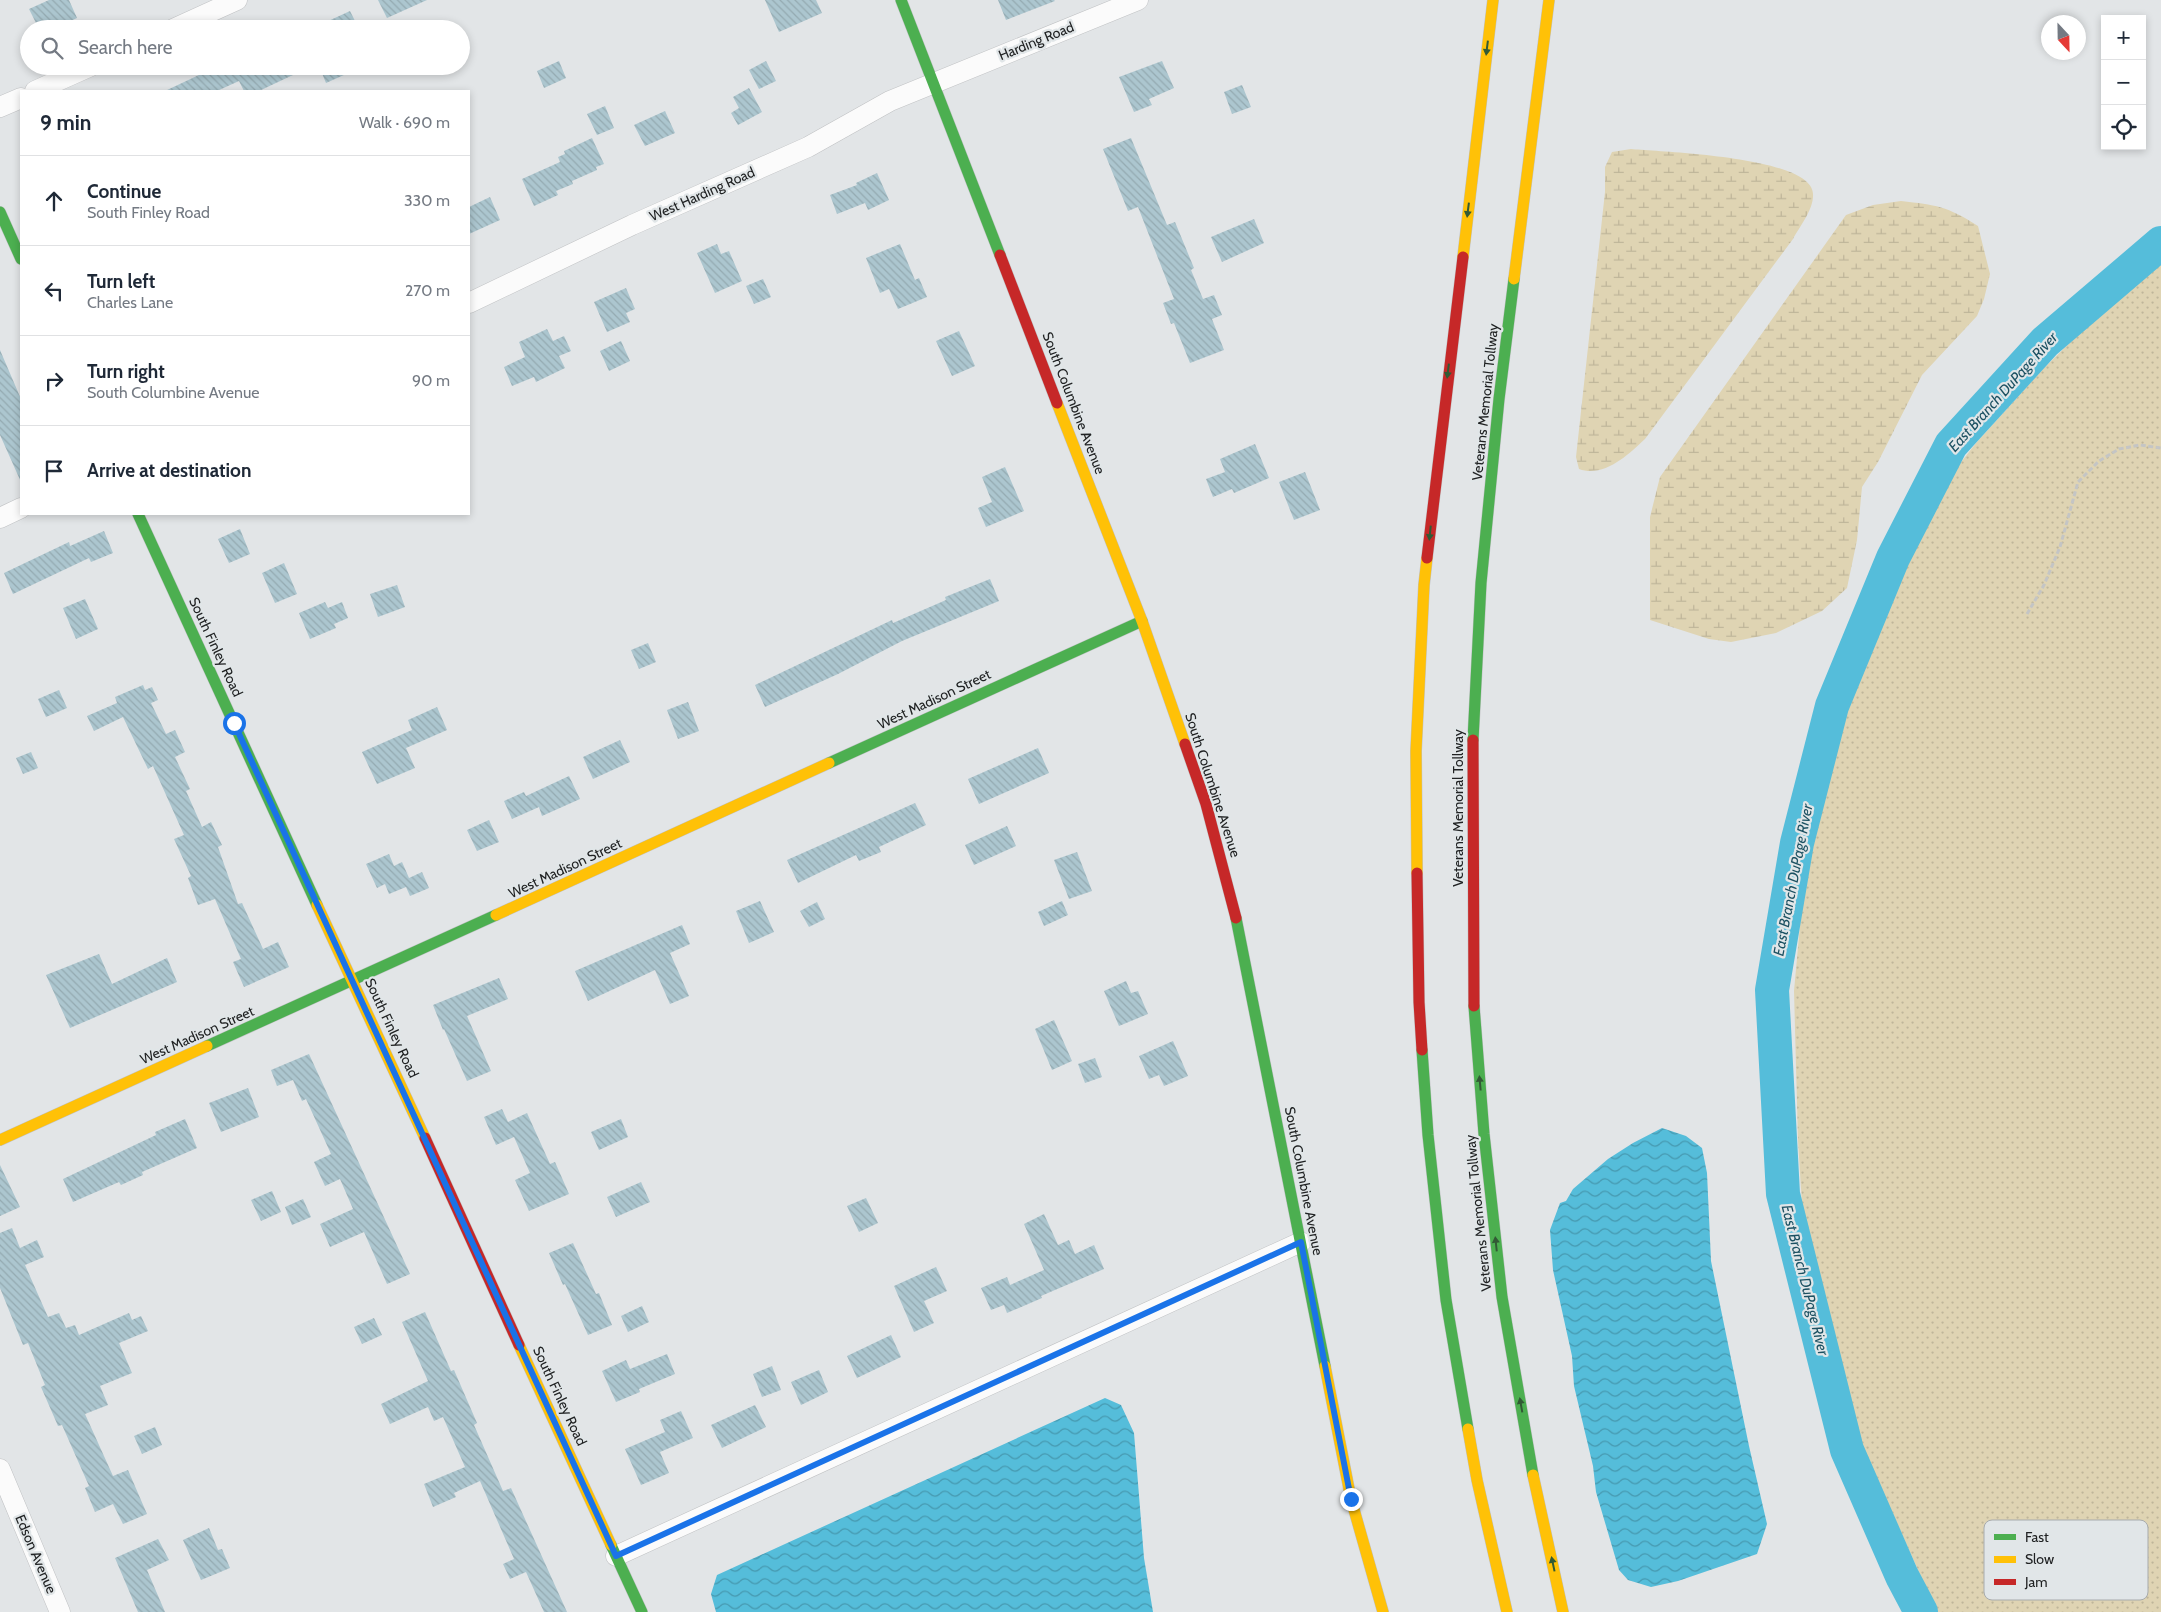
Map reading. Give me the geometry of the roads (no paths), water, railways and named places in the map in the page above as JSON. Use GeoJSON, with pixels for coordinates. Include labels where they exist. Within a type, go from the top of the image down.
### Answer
{"type":"FeatureCollection","features":[{"type":"Feature","properties":{"kind":"main road","name":"South Columbine Avenue"},"geometry":{"type":"LineString","coordinates":[[902,0],[1142,620],[1206,804],[1233,901],[1351,1499],[1382,1612]]}},
{"type":"Feature","properties":{"kind":"main road"},"geometry":{"type":"LineString","coordinates":[[1493,0],[1424,585],[1416,751],[1419,1002],[1429,1145],[1446,1300],[1477,1480],[1507,1612]]}},
{"type":"Feature","properties":{"kind":"main road","name":"Veterans Memorial Tollway"},"geometry":{"type":"LineString","coordinates":[[1549,0],[1501,389],[1480,584],[1472,751],[1473,984],[1484,1134],[1502,1297],[1531,1467],[1563,1612]]}},
{"type":"Feature","properties":{"kind":"main road"},"geometry":{"type":"LineString","coordinates":[[0,212],[20,257]]}},
{"type":"Feature","properties":{"kind":"main road","name":"South Finley Road"},"geometry":{"type":"LineString","coordinates":[[138,515],[642,1612]]}},
{"type":"Feature","properties":{"kind":"main road","name":"West Madison Street"},"geometry":{"type":"LineString","coordinates":[[0,1140],[354,981],[1142,620]]}},
{"type":"Feature","properties":{"kind":"street"},"geometry":{"type":"LineString","coordinates":[[193,20],[237,0]]}},
{"type":"Feature","properties":{"kind":"street","name":"Harding Road"},"geometry":{"type":"LineString","coordinates":[[934,82],[1138,0]]}},
{"type":"Feature","properties":{"kind":"street"},"geometry":{"type":"LineString","coordinates":[[37,90],[70,75]]}},
{"type":"Feature","properties":{"kind":"street","name":"West Harding Road"},"geometry":{"type":"LineString","coordinates":[[470,303],[632,225],[808,146],[890,101],[934,82]]}},
{"type":"Feature","properties":{"kind":"street"},"geometry":{"type":"LineString","coordinates":[[0,107],[20,98]]}},
{"type":"Feature","properties":{"kind":"street"},"geometry":{"type":"LineString","coordinates":[[0,518],[20,508]]}},
{"type":"Feature","properties":{"kind":"street"},"geometry":{"type":"LineString","coordinates":[[616,1556],[1301,1242]]}},
{"type":"Feature","properties":{"kind":"street","name":"Edson Avenue"},"geometry":{"type":"LineString","coordinates":[[0,1469],[60,1612]]}},
{"type":"Feature","properties":{"kind":"water"},"geometry":{"type":"Polygon","coordinates":[[[1662,1128],[1686,1136],[1702,1148],[1707,1173],[1711,1261],[1767,1524],[1757,1554],[1678,1581],[1651,1587],[1628,1580],[1619,1570],[1596,1492],[1593,1466],[1574,1386],[1572,1356],[1553,1270],[1550,1230],[1560,1203],[1566,1201],[1573,1189],[1608,1159],[1662,1128]]]}},
{"type":"Feature","properties":{"kind":"water"},"geometry":{"type":"Polygon","coordinates":[[[1105,1398],[1121,1405],[1134,1433],[1144,1558],[1153,1612],[716,1612],[711,1594],[717,1575],[1105,1398]]]}},
{"type":"Feature","properties":{"kind":"waterway","name":"East Branch DuPage River"},"geometry":{"type":"LineString","coordinates":[[1921,1612],[1902,1576],[1847,1450],[1783,1194],[1772,990],[1797,843],[1832,706],[1893,558],[1951,445],[2045,342],[2161,243]]}}]}
